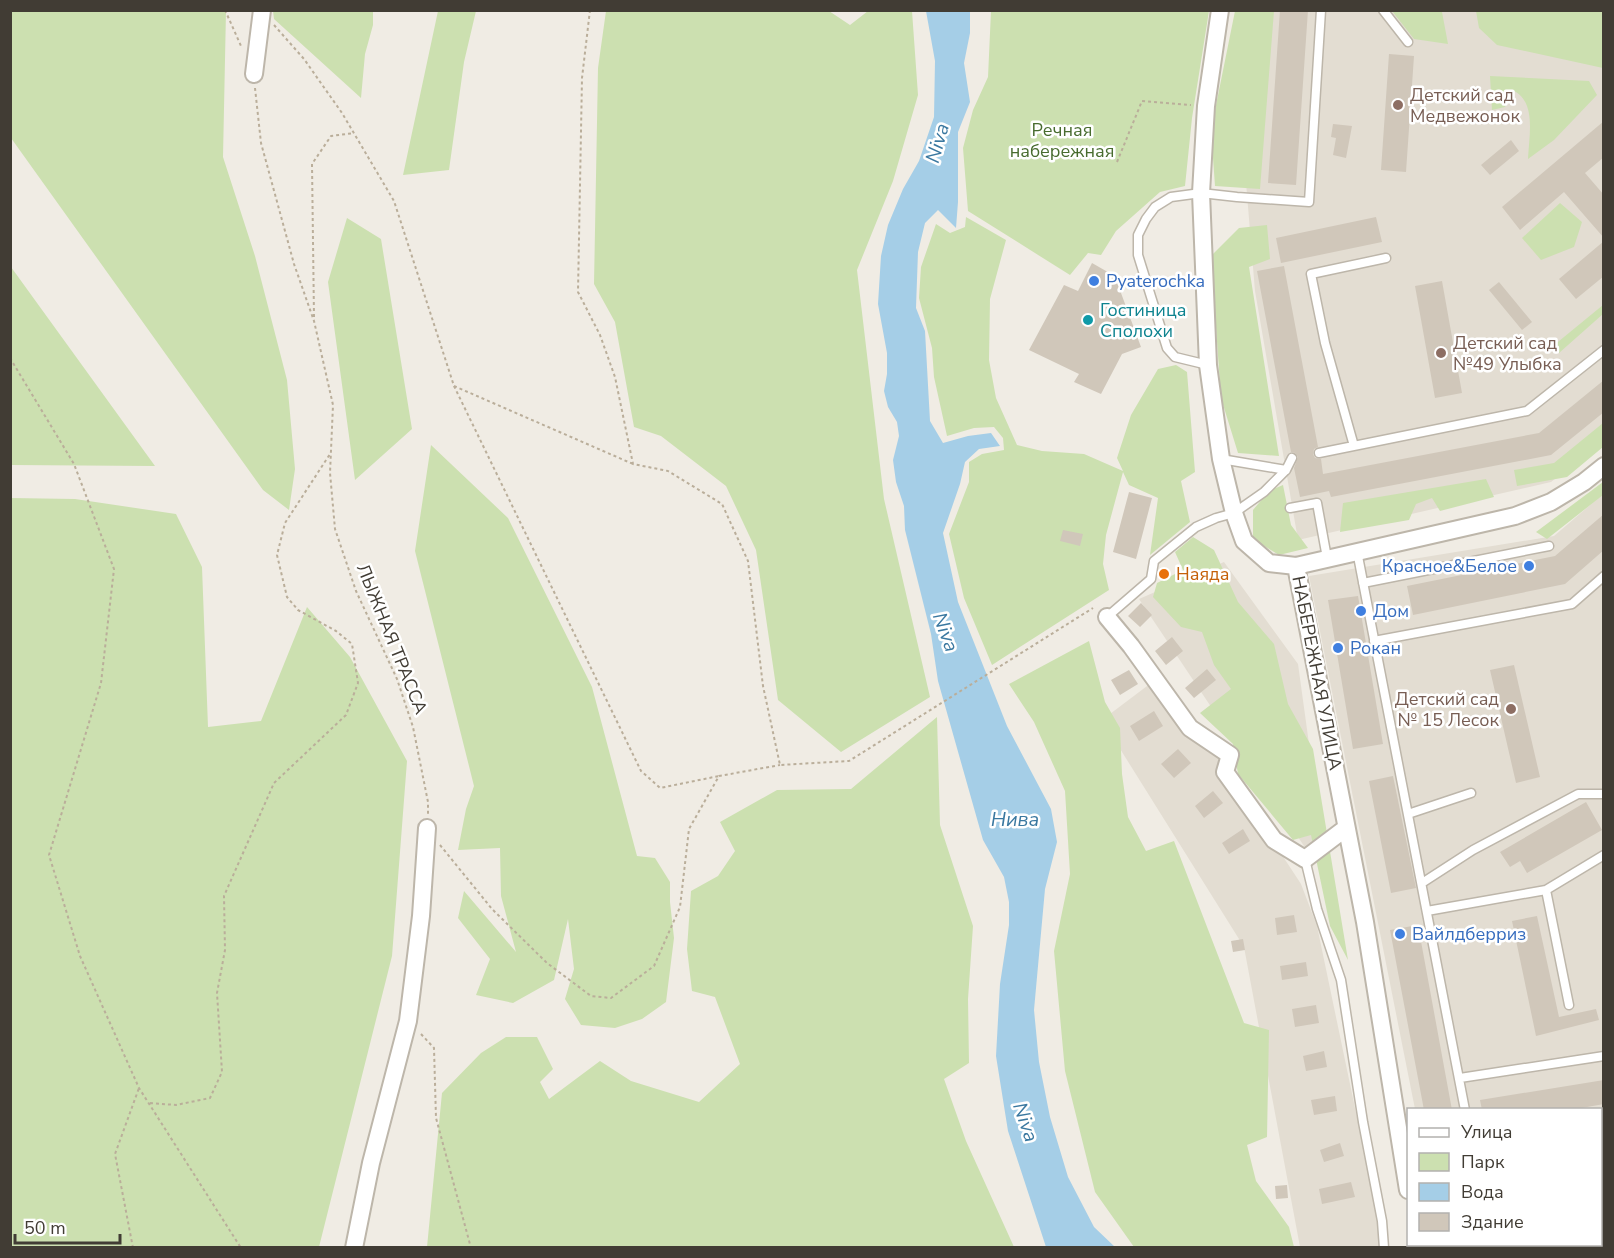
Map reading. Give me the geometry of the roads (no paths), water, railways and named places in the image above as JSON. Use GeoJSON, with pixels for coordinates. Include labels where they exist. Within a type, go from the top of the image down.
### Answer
{"type":"FeatureCollection","features":[{"type":"Feature","properties":{"kind":"street","name":"НАБЕРЕЖНАЯ УЛИЦА"},"geometry":{"type":"LineString","coordinates":[[1220,10],[1206,106],[1201,193],[1208,365],[1221,459],[1234,513],[1244,541],[1269,563],[1296,566],[1365,922],[1407,1179]]}},
{"type":"Feature","properties":{"kind":"street"},"geometry":{"type":"LineString","coordinates":[[254,74],[262,11]]}},
{"type":"Feature","properties":{"kind":"street"},"geometry":{"type":"LineString","coordinates":[[1296,566],[1515,516],[1551,502],[1584,482],[1604,466]]}},
{"type":"Feature","properties":{"kind":"street"},"geometry":{"type":"LineString","coordinates":[[1101,612],[1131,646],[1190,728],[1230,755],[1225,772],[1274,840],[1305,859],[1346,828]]}},
{"type":"Feature","properties":{"kind":"street"},"geometry":{"type":"LineString","coordinates":[[354,1248],[371,1163],[408,1021],[421,916],[427,828]]}},
{"type":"Feature","properties":{"kind":"lane"},"geometry":{"type":"LineString","coordinates":[[1208,365],[1175,357],[1167,348],[1138,255],[1138,235],[1155,207],[1171,197],[1201,193],[1309,202],[1321,10]]}},
{"type":"Feature","properties":{"kind":"lane"},"geometry":{"type":"LineString","coordinates":[[1383,10],[1408,42]]}},
{"type":"Feature","properties":{"kind":"lane"},"geometry":{"type":"LineString","coordinates":[[1354,446],[1325,343],[1311,274],[1386,258]]}},
{"type":"Feature","properties":{"kind":"lane"},"geometry":{"type":"LineString","coordinates":[[1320,453],[1527,411],[1604,350]]}},
{"type":"Feature","properties":{"kind":"lane"},"geometry":{"type":"LineString","coordinates":[[1101,612],[1151,579],[1154,561],[1196,527],[1234,513],[1264,492],[1286,470],[1292,458]]}},
{"type":"Feature","properties":{"kind":"lane"},"geometry":{"type":"LineString","coordinates":[[1221,459],[1286,470]]}},
{"type":"Feature","properties":{"kind":"lane"},"geometry":{"type":"LineString","coordinates":[[1290,508],[1317,503],[1327,558]]}},
{"type":"Feature","properties":{"kind":"lane"},"geometry":{"type":"LineString","coordinates":[[1363,583],[1549,546]]}},
{"type":"Feature","properties":{"kind":"lane"},"geometry":{"type":"LineString","coordinates":[[1357,551],[1465,1108]]}},
{"type":"Feature","properties":{"kind":"lane"},"geometry":{"type":"LineString","coordinates":[[1374,641],[1572,604],[1604,576]]}},
{"type":"Feature","properties":{"kind":"lane"},"geometry":{"type":"LineString","coordinates":[[1408,814],[1471,793]]}},
{"type":"Feature","properties":{"kind":"lane"},"geometry":{"type":"LineString","coordinates":[[1422,883],[1473,850],[1578,794],[1604,794]]}},
{"type":"Feature","properties":{"kind":"lane"},"geometry":{"type":"LineString","coordinates":[[1427,911],[1546,890],[1604,855]]}},
{"type":"Feature","properties":{"kind":"lane"},"geometry":{"type":"LineString","coordinates":[[1305,859],[1317,909],[1341,980],[1363,1122],[1382,1221],[1384,1248]]}},
{"type":"Feature","properties":{"kind":"lane"},"geometry":{"type":"LineString","coordinates":[[1546,890],[1569,1005]]}},
{"type":"Feature","properties":{"kind":"lane"},"geometry":{"type":"LineString","coordinates":[[1460,1078],[1604,1056]]}},
{"type":"Feature","properties":{"kind":"water","name":"Нива"},"geometry":{"type":"Polygon","coordinates":[[[926,11],[970,11],[970,33],[964,63],[970,102],[958,132],[956,228],[938,210],[925,223],[918,252],[916,308],[925,331],[930,421],[943,443],[991,433],[1000,446],[979,449],[965,462],[943,533],[958,602],[1007,726],[1051,809],[1057,842],[1045,889],[1034,1010],[1039,1062],[1050,1117],[1068,1177],[1094,1227],[1115,1247],[1046,1247],[1008,1131],[996,1056],[1000,984],[1009,925],[1009,902],[1004,877],[983,840],[938,681],[931,634],[905,530],[904,506],[896,482],[893,460],[899,436],[897,422],[888,407],[884,391],[887,353],[878,304],[881,256],[888,225],[903,189],[919,161],[934,117],[935,61],[926,11]]]}},
{"type":"Feature","properties":{"kind":"place","name":"Детский сад Медвежонок"},"geometry":{"type":"Point","coordinates":[1398,105]}},
{"type":"Feature","properties":{"kind":"place","name":"Pyaterochka"},"geometry":{"type":"Point","coordinates":[1094,281]}},
{"type":"Feature","properties":{"kind":"place","name":"Гостиница Сполохи"},"geometry":{"type":"Point","coordinates":[1088,320]}},
{"type":"Feature","properties":{"kind":"place","name":"Детский сад №49 Улыбка"},"geometry":{"type":"Point","coordinates":[1441,353]}},
{"type":"Feature","properties":{"kind":"place","name":"Красное&Белое"},"geometry":{"type":"Point","coordinates":[1529,566]}},
{"type":"Feature","properties":{"kind":"place","name":"Наяда"},"geometry":{"type":"Point","coordinates":[1164,574]}},
{"type":"Feature","properties":{"kind":"place","name":"Дом"},"geometry":{"type":"Point","coordinates":[1361,611]}},
{"type":"Feature","properties":{"kind":"place","name":"Рокан"},"geometry":{"type":"Point","coordinates":[1338,648]}},
{"type":"Feature","properties":{"kind":"place","name":"Детский сад № 15 Лесок"},"geometry":{"type":"Point","coordinates":[1511,709]}},
{"type":"Feature","properties":{"kind":"place","name":"Вайлдберриз"},"geometry":{"type":"Point","coordinates":[1400,934]}},
{"type":"Feature","properties":{"kind":"park label","name":"Речная набережная"},"geometry":{"type":"Point","coordinates":[1062,140]}},
{"type":"Feature","properties":{"kind":"water label","name":"Niva"},"geometry":{"type":"Point","coordinates":[937,143]}},
{"type":"Feature","properties":{"kind":"water label","name":"Niva"},"geometry":{"type":"Point","coordinates":[946,632]}},
{"type":"Feature","properties":{"kind":"water label","name":"Niva"},"geometry":{"type":"Point","coordinates":[1026,1122]}}]}
